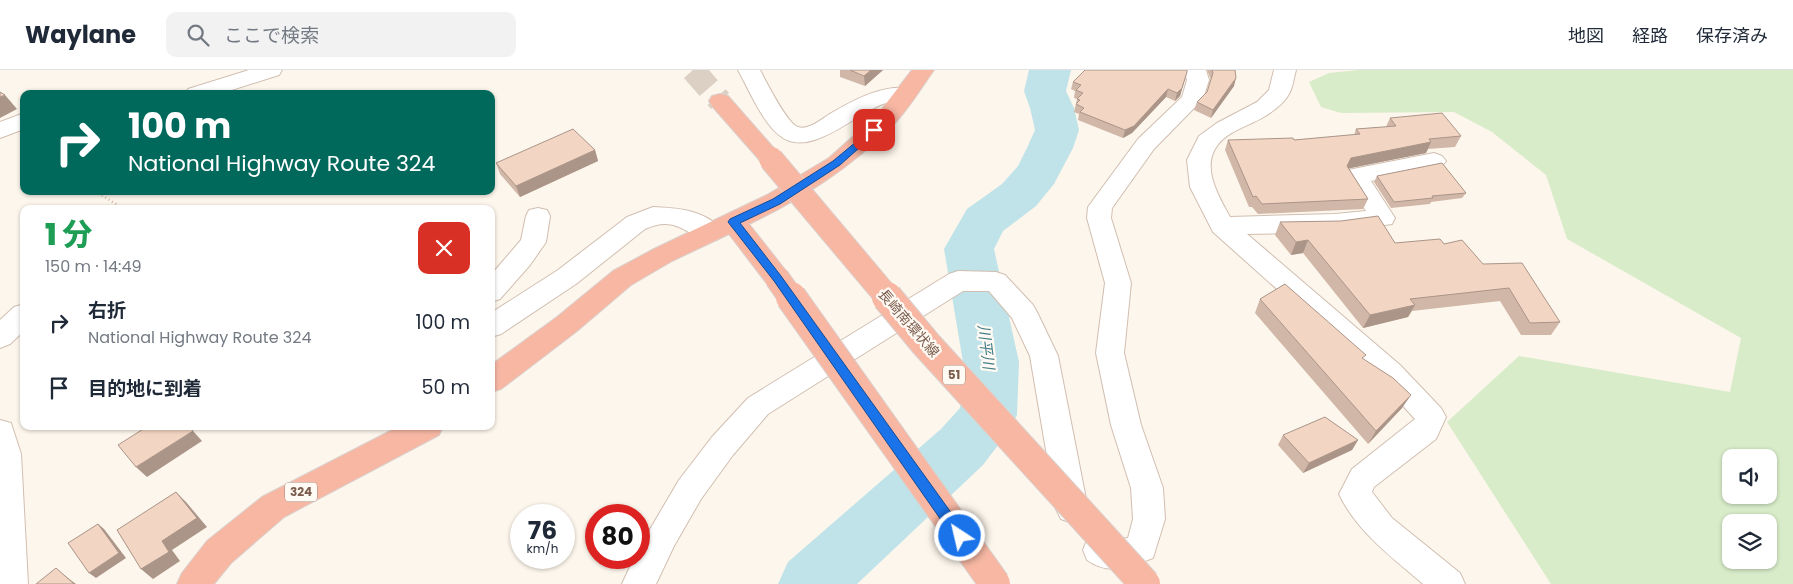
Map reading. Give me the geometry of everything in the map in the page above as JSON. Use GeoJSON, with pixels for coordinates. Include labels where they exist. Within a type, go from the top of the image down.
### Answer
{"type":"FeatureCollection","features":[{"type":"Feature","properties":{"kind":"highway"},"geometry":{"type":"LineString","coordinates":[[495,378],[567,324],[622,278],[662,255],[776,201],[837,163],[886,119],[924,70]]}},
{"type":"Feature","properties":{"kind":"highway","name":"長崎南環状線"},"geometry":{"type":"LineString","coordinates":[[720,101],[926,344],[1144,584]]}},
{"type":"Feature","properties":{"kind":"highway"},"geometry":{"type":"LineString","coordinates":[[733,222],[777,278],[995,584]]}},
{"type":"Feature","properties":{"kind":"highway","name":"324"},"geometry":{"type":"LineString","coordinates":[[194,584],[219,552],[272,507],[420,430]]}},
{"type":"Feature","properties":{"kind":"street"},"geometry":{"type":"LineString","coordinates":[[208,90],[271,70]]}},
{"type":"Feature","properties":{"kind":"street"},"geometry":{"type":"LineString","coordinates":[[749,70],[768,105],[785,129],[794,135],[812,134],[840,117],[881,97],[905,94]]}},
{"type":"Feature","properties":{"kind":"street"},"geometry":{"type":"LineString","coordinates":[[639,584],[646,567],[682,502],[732,432],[758,406],[958,281],[996,282],[1023,312],[1044,356],[1075,523],[1084,536],[1103,554],[1120,555],[1141,548],[1149,520],[1147,488],[1126,425],[1110,353],[1118,283],[1099,218],[1100,207],[1146,144],[1192,99],[1198,80],[1195,70]]}},
{"type":"Feature","properties":{"kind":"street"},"geometry":{"type":"LineString","coordinates":[[1285,70],[1286,82],[1279,96],[1206,142],[1197,159],[1200,184],[1222,226],[1390,373],[1431,417],[1425,430],[1363,478],[1355,494],[1381,528],[1448,584]]}},
{"type":"Feature","properties":{"kind":"street"},"geometry":{"type":"LineString","coordinates":[[0,130],[20,122]]}},
{"type":"Feature","properties":{"kind":"street"},"geometry":{"type":"LineString","coordinates":[[1222,226],[1335,223],[1383,218],[1356,176],[1434,161]]}},
{"type":"Feature","properties":{"kind":"street"},"geometry":{"type":"LineString","coordinates":[[495,324],[567,277],[636,223],[653,215],[684,217],[710,232]]}},
{"type":"Feature","properties":{"kind":"street"},"geometry":{"type":"LineString","coordinates":[[495,288],[521,260],[533,242],[538,216]]}},
{"type":"Feature","properties":{"kind":"street"},"geometry":{"type":"LineString","coordinates":[[0,337],[20,318]]}},
{"type":"Feature","properties":{"kind":"street"},"geometry":{"type":"LineString","coordinates":[[0,432],[6,454],[11,584]]}},
{"type":"Feature","properties":{"kind":"path"},"geometry":{"type":"LineString","coordinates":[[101,195],[118,205]]}},
{"type":"Feature","properties":{"kind":"green space"},"geometry":{"type":"Polygon","coordinates":[[[1359,70],[1793,70],[1793,584],[1551,584],[1447,422],[1519,356],[1730,392],[1741,338],[1567,239],[1546,175],[1492,132],[1454,112],[1341,113],[1321,107],[1309,82],[1329,73],[1359,70]]]}},
{"type":"Feature","properties":{"kind":"building"},"geometry":{"type":"Polygon","coordinates":[[[850,70],[871,70],[864,76],[850,70]]]}},
{"type":"Feature","properties":{"kind":"building"},"geometry":{"type":"Polygon","coordinates":[[[1085,70],[1187,70],[1187,72],[1182,88],[1177,93],[1168,89],[1134,126],[1125,130],[1080,112],[1084,108],[1076,104],[1080,100],[1077,99],[1083,93],[1076,90],[1081,85],[1073,82],[1085,70]]]}},
{"type":"Feature","properties":{"kind":"building"},"geometry":{"type":"Polygon","coordinates":[[[1212,70],[1235,70],[1236,78],[1213,110],[1197,102],[1207,92],[1213,73],[1212,70]]]}},
{"type":"Feature","properties":{"kind":"building"},"geometry":{"type":"Polygon","coordinates":[[[1442,113],[1461,136],[1429,139],[1431,142],[1351,158],[1347,166],[1368,199],[1262,204],[1256,196],[1253,197],[1228,140],[1293,138],[1294,140],[1360,134],[1356,129],[1396,126],[1390,118],[1442,113]]]}},
{"type":"Feature","properties":{"kind":"building"},"geometry":{"type":"Polygon","coordinates":[[[573,129],[595,150],[516,186],[496,163],[573,129]]]}},
{"type":"Feature","properties":{"kind":"building"},"geometry":{"type":"Polygon","coordinates":[[[1442,163],[1466,193],[1394,202],[1377,176],[1442,163]]]}},
{"type":"Feature","properties":{"kind":"building"},"geometry":{"type":"Polygon","coordinates":[[[1378,216],[1395,243],[1440,239],[1444,244],[1462,240],[1483,264],[1522,263],[1560,322],[1530,323],[1509,288],[1410,299],[1415,305],[1370,315],[1308,240],[1296,242],[1280,222],[1341,221],[1378,216]]]}},
{"type":"Feature","properties":{"kind":"building"},"geometry":{"type":"Polygon","coordinates":[[[1285,284],[1366,355],[1362,358],[1393,378],[1411,395],[1376,431],[1260,299],[1285,284]]]}},
{"type":"Feature","properties":{"kind":"building"},"geometry":{"type":"Polygon","coordinates":[[[1325,417],[1358,440],[1309,463],[1283,435],[1325,417]]]}},
{"type":"Feature","properties":{"kind":"building"},"geometry":{"type":"Polygon","coordinates":[[[142,430],[193,431],[136,467],[118,445],[142,430]]]}},
{"type":"Feature","properties":{"kind":"building"},"geometry":{"type":"Polygon","coordinates":[[[176,492],[197,518],[162,541],[169,552],[141,569],[117,530],[176,492]]]}},
{"type":"Feature","properties":{"kind":"building"},"geometry":{"type":"Polygon","coordinates":[[[98,524],[119,553],[89,573],[68,543],[98,524]]]}},
{"type":"Feature","properties":{"kind":"building"},"geometry":{"type":"Polygon","coordinates":[[[56,568],[74,584],[36,584],[56,568]]]}},
{"type":"Feature","properties":{"kind":"waterway","name":"川平川"},"geometry":{"type":"LineString","coordinates":[[811,584],[962,447],[988,415],[991,362],[969,249],[984,221],[1019,195],[1038,173],[1050,148],[1057,130],[1052,108],[1045,91],[1050,70]]}},
{"type":"Feature","properties":{"kind":"tunnel"},"geometry":{"type":"LineString","coordinates":[[693,70],[720,101]]}},
{"type":"Feature","properties":{"kind":"route"},"geometry":{"type":"LineString","coordinates":[[874,130],[837,163],[776,201],[733,222],[777,278],[960,536]]}}]}
